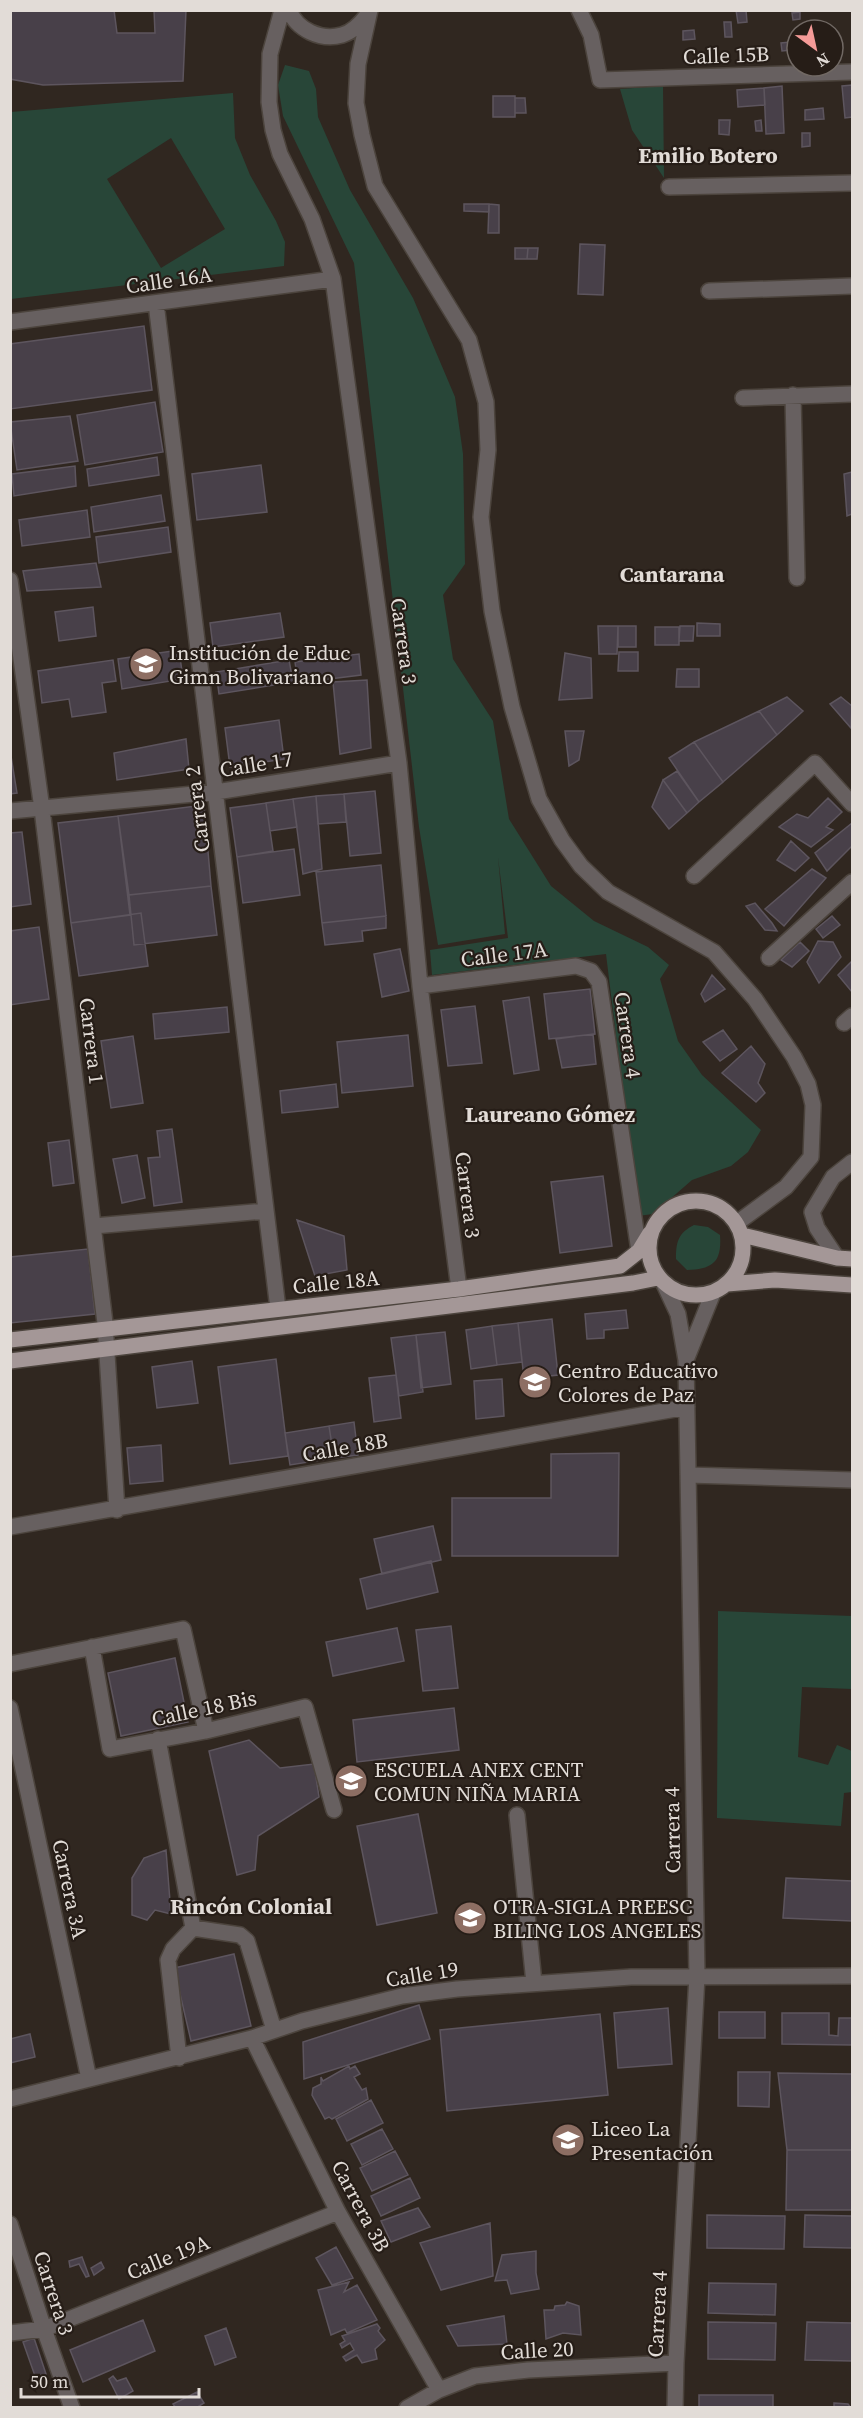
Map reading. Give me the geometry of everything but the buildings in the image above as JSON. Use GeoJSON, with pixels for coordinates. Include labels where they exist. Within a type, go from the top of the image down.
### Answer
{"type":"FeatureCollection","features":[{"type":"Feature","properties":{"kind":"main road"},"geometry":{"type":"LineString","coordinates":[[689,1200],[707,1201],[724,1209],[740,1229],[744,1253],[738,1270],[727,1284],[713,1293],[696,1296],[679,1293],[661,1281],[648,1256],[650,1233],[659,1217],[672,1206],[689,1200]]}},
{"type":"Feature","properties":{"kind":"main road"},"geometry":{"type":"LineString","coordinates":[[740,1229],[845,1259]]}},
{"type":"Feature","properties":{"kind":"main road","name":"Calle 18A"},"geometry":{"type":"LineString","coordinates":[[10,1340],[459,1289],[620,1266],[639,1251],[650,1233]]}},
{"type":"Feature","properties":{"kind":"main road"},"geometry":{"type":"LineString","coordinates":[[727,1284],[775,1280],[852,1285]]}},
{"type":"Feature","properties":{"kind":"main road","name":"Calle 18A"},"geometry":{"type":"LineString","coordinates":[[10,1361],[661,1281]]}},
{"type":"Feature","properties":{"kind":"street","name":"Carrera 3"},"geometry":{"type":"LineString","coordinates":[[282,10],[270,54],[269,102],[273,130],[280,154],[312,219],[333,279],[399,763],[420,986],[459,1289]]}},
{"type":"Feature","properties":{"kind":"street"},"geometry":{"type":"LineString","coordinates":[[289,10],[292,18],[306,30],[323,36],[342,35],[358,26],[370,11]]}},
{"type":"Feature","properties":{"kind":"street","name":"Calle 15B"},"geometry":{"type":"LineString","coordinates":[[579,10],[591,35],[600,80],[852,72]]}},
{"type":"Feature","properties":{"kind":"street"},"geometry":{"type":"LineString","coordinates":[[370,11],[358,64],[356,103],[362,135],[375,186],[464,330],[472,350],[486,402],[488,450],[481,517],[492,611],[512,707],[539,799],[562,840],[581,866],[608,892],[714,952],[755,999],[794,1057],[807,1084],[813,1105],[811,1157],[786,1186],[740,1229]]}},
{"type":"Feature","properties":{"kind":"street"},"geometry":{"type":"LineString","coordinates":[[669,187],[852,183]]}},
{"type":"Feature","properties":{"kind":"street","name":"Calle 16A"},"geometry":{"type":"LineString","coordinates":[[10,322],[333,279]]}},
{"type":"Feature","properties":{"kind":"street"},"geometry":{"type":"LineString","coordinates":[[709,291],[852,286]]}},
{"type":"Feature","properties":{"kind":"street","name":"Carrera 2"},"geometry":{"type":"LineString","coordinates":[[156,303],[278,1309]]}},
{"type":"Feature","properties":{"kind":"street"},"geometry":{"type":"LineString","coordinates":[[743,398],[852,394]]}},
{"type":"Feature","properties":{"kind":"street"},"geometry":{"type":"LineString","coordinates":[[793,395],[797,578]]}},
{"type":"Feature","properties":{"kind":"street","name":"Carrera 1"},"geometry":{"type":"LineString","coordinates":[[10,580],[42,808],[106,1329],[117,1510]]}},
{"type":"Feature","properties":{"kind":"street","name":"Calle 17"},"geometry":{"type":"LineString","coordinates":[[10,812],[216,792],[399,763]]}},
{"type":"Feature","properties":{"kind":"street"},"geometry":{"type":"LineString","coordinates":[[694,876],[815,764],[852,804]]}},
{"type":"Feature","properties":{"kind":"street"},"geometry":{"type":"LineString","coordinates":[[769,958],[852,882]]}},
{"type":"Feature","properties":{"kind":"street","name":"Calle 17A"},"geometry":{"type":"LineString","coordinates":[[420,986],[576,966],[591,971]]}},
{"type":"Feature","properties":{"kind":"street","name":"Carrera 4"},"geometry":{"type":"LineString","coordinates":[[591,971],[599,982],[639,1251]]}},
{"type":"Feature","properties":{"kind":"street"},"geometry":{"type":"LineString","coordinates":[[845,1259],[816,1228],[812,1212],[833,1177],[852,1162]]}},
{"type":"Feature","properties":{"kind":"street"},"geometry":{"type":"LineString","coordinates":[[94,1226],[265,1211]]}},
{"type":"Feature","properties":{"kind":"street","name":"Carrera 4"},"geometry":{"type":"LineString","coordinates":[[661,1281],[678,1314],[687,1360],[697,1976],[675,2408]]}},
{"type":"Feature","properties":{"kind":"street","name":"Carrera 4"},"geometry":{"type":"LineString","coordinates":[[687,1360],[713,1293]]}},
{"type":"Feature","properties":{"kind":"street","name":"Calle 18B"},"geometry":{"type":"LineString","coordinates":[[10,1527],[117,1510],[687,1407]]}},
{"type":"Feature","properties":{"kind":"street"},"geometry":{"type":"LineString","coordinates":[[688,1475],[852,1480]]}},
{"type":"Feature","properties":{"kind":"street"},"geometry":{"type":"LineString","coordinates":[[10,1664],[183,1629],[206,1731]]}},
{"type":"Feature","properties":{"kind":"street","name":"Calle 18 Bis"},"geometry":{"type":"LineString","coordinates":[[92,1647],[110,1749],[206,1731],[306,1707],[334,1810]]}},
{"type":"Feature","properties":{"kind":"street","name":"Carrera 3A"},"geometry":{"type":"LineString","coordinates":[[10,1708],[89,2079]]}},
{"type":"Feature","properties":{"kind":"street"},"geometry":{"type":"LineString","coordinates":[[158,1739],[193,1928]]}},
{"type":"Feature","properties":{"kind":"street"},"geometry":{"type":"LineString","coordinates":[[517,1815],[534,1983]]}},
{"type":"Feature","properties":{"kind":"street"},"geometry":{"type":"LineString","coordinates":[[193,1928],[240,1935],[247,1941],[274,2030]]}},
{"type":"Feature","properties":{"kind":"street"},"geometry":{"type":"LineString","coordinates":[[179,2058],[168,1960],[173,1949],[193,1928]]}},
{"type":"Feature","properties":{"kind":"street","name":"Calle 19"},"geometry":{"type":"LineString","coordinates":[[10,2099],[179,2058],[402,1996],[457,1989],[631,1977],[852,1976]]}},
{"type":"Feature","properties":{"kind":"street","name":"Carrera 3B"},"geometry":{"type":"LineString","coordinates":[[252,2038],[338,2212],[439,2390]]}},
{"type":"Feature","properties":{"kind":"street","name":"Calle 19A"},"geometry":{"type":"LineString","coordinates":[[10,2333],[44,2329],[338,2212]]}},
{"type":"Feature","properties":{"kind":"street","name":"Carrera 3"},"geometry":{"type":"LineString","coordinates":[[10,2224],[72,2408]]}},
{"type":"Feature","properties":{"kind":"street","name":"Calle 20"},"geometry":{"type":"LineString","coordinates":[[407,2408],[439,2390],[475,2376],[504,2372],[676,2363]]}},
{"type":"Feature","properties":{"kind":"green space"},"geometry":{"type":"Polygon","coordinates":[[[285,65],[309,71],[316,89],[318,117],[350,190],[413,298],[455,397],[463,454],[465,564],[443,595],[453,659],[493,721],[509,819],[551,886],[594,921],[648,947],[669,965],[660,979],[678,1041],[702,1075],[761,1130],[748,1152],[731,1166],[692,1180],[653,1214],[638,1216],[606,954],[432,975],[430,950],[508,938],[498,857],[505,934],[438,945],[419,827],[354,263],[283,116],[278,85],[285,65]]]}},
{"type":"Feature","properties":{"kind":"green space"},"geometry":{"type":"Polygon","coordinates":[[[663,86],[664,178],[632,130],[620,89],[663,86]]]}},
{"type":"Feature","properties":{"kind":"green space"},"geometry":{"type":"Polygon","coordinates":[[[233,93],[235,138],[250,175],[285,242],[284,266],[11,299],[11,112],[233,93]],[[171,138],[107,179],[161,268],[225,229],[171,138]]]}},
{"type":"Feature","properties":{"kind":"green space"},"geometry":{"type":"Polygon","coordinates":[[[694,1225],[708,1227],[720,1235],[719,1252],[717,1258],[709,1266],[687,1270],[676,1259],[677,1248],[681,1235],[694,1225]]]}},
{"type":"Feature","properties":{"kind":"green space"},"geometry":{"type":"Polygon","coordinates":[[[718,1611],[852,1616],[852,1689],[802,1687],[798,1757],[828,1765],[837,1745],[852,1751],[852,1792],[844,1793],[841,1826],[717,1818],[718,1611]]]}},
{"type":"Feature","properties":{"kind":"place","name":"Institución de Educ Gimn Bolivariano"},"geometry":{"type":"Point","coordinates":[146,664]}},
{"type":"Feature","properties":{"kind":"place","name":"Centro Educativo Colores de Paz"},"geometry":{"type":"Point","coordinates":[535,1382]}},
{"type":"Feature","properties":{"kind":"place","name":"ESCUELA ANEX CENT COMUN NIÑA MARIA"},"geometry":{"type":"Point","coordinates":[351,1781]}},
{"type":"Feature","properties":{"kind":"place","name":"OTRA-SIGLA PREESC BILING LOS ANGELES"},"geometry":{"type":"Point","coordinates":[470,1918]}},
{"type":"Feature","properties":{"kind":"place","name":"Liceo La Presentación"},"geometry":{"type":"Point","coordinates":[568,2140]}},
{"type":"Feature","properties":{"kind":"district","name":"Emilio Botero"},"geometry":{"type":"Point","coordinates":[708,155]}},
{"type":"Feature","properties":{"kind":"district","name":"Cantarana"},"geometry":{"type":"Point","coordinates":[672,574]}},
{"type":"Feature","properties":{"kind":"district","name":"Laureano Gómez"},"geometry":{"type":"Point","coordinates":[550,1114]}},
{"type":"Feature","properties":{"kind":"district","name":"Rincón Colonial"},"geometry":{"type":"Point","coordinates":[251,1906]}}]}
